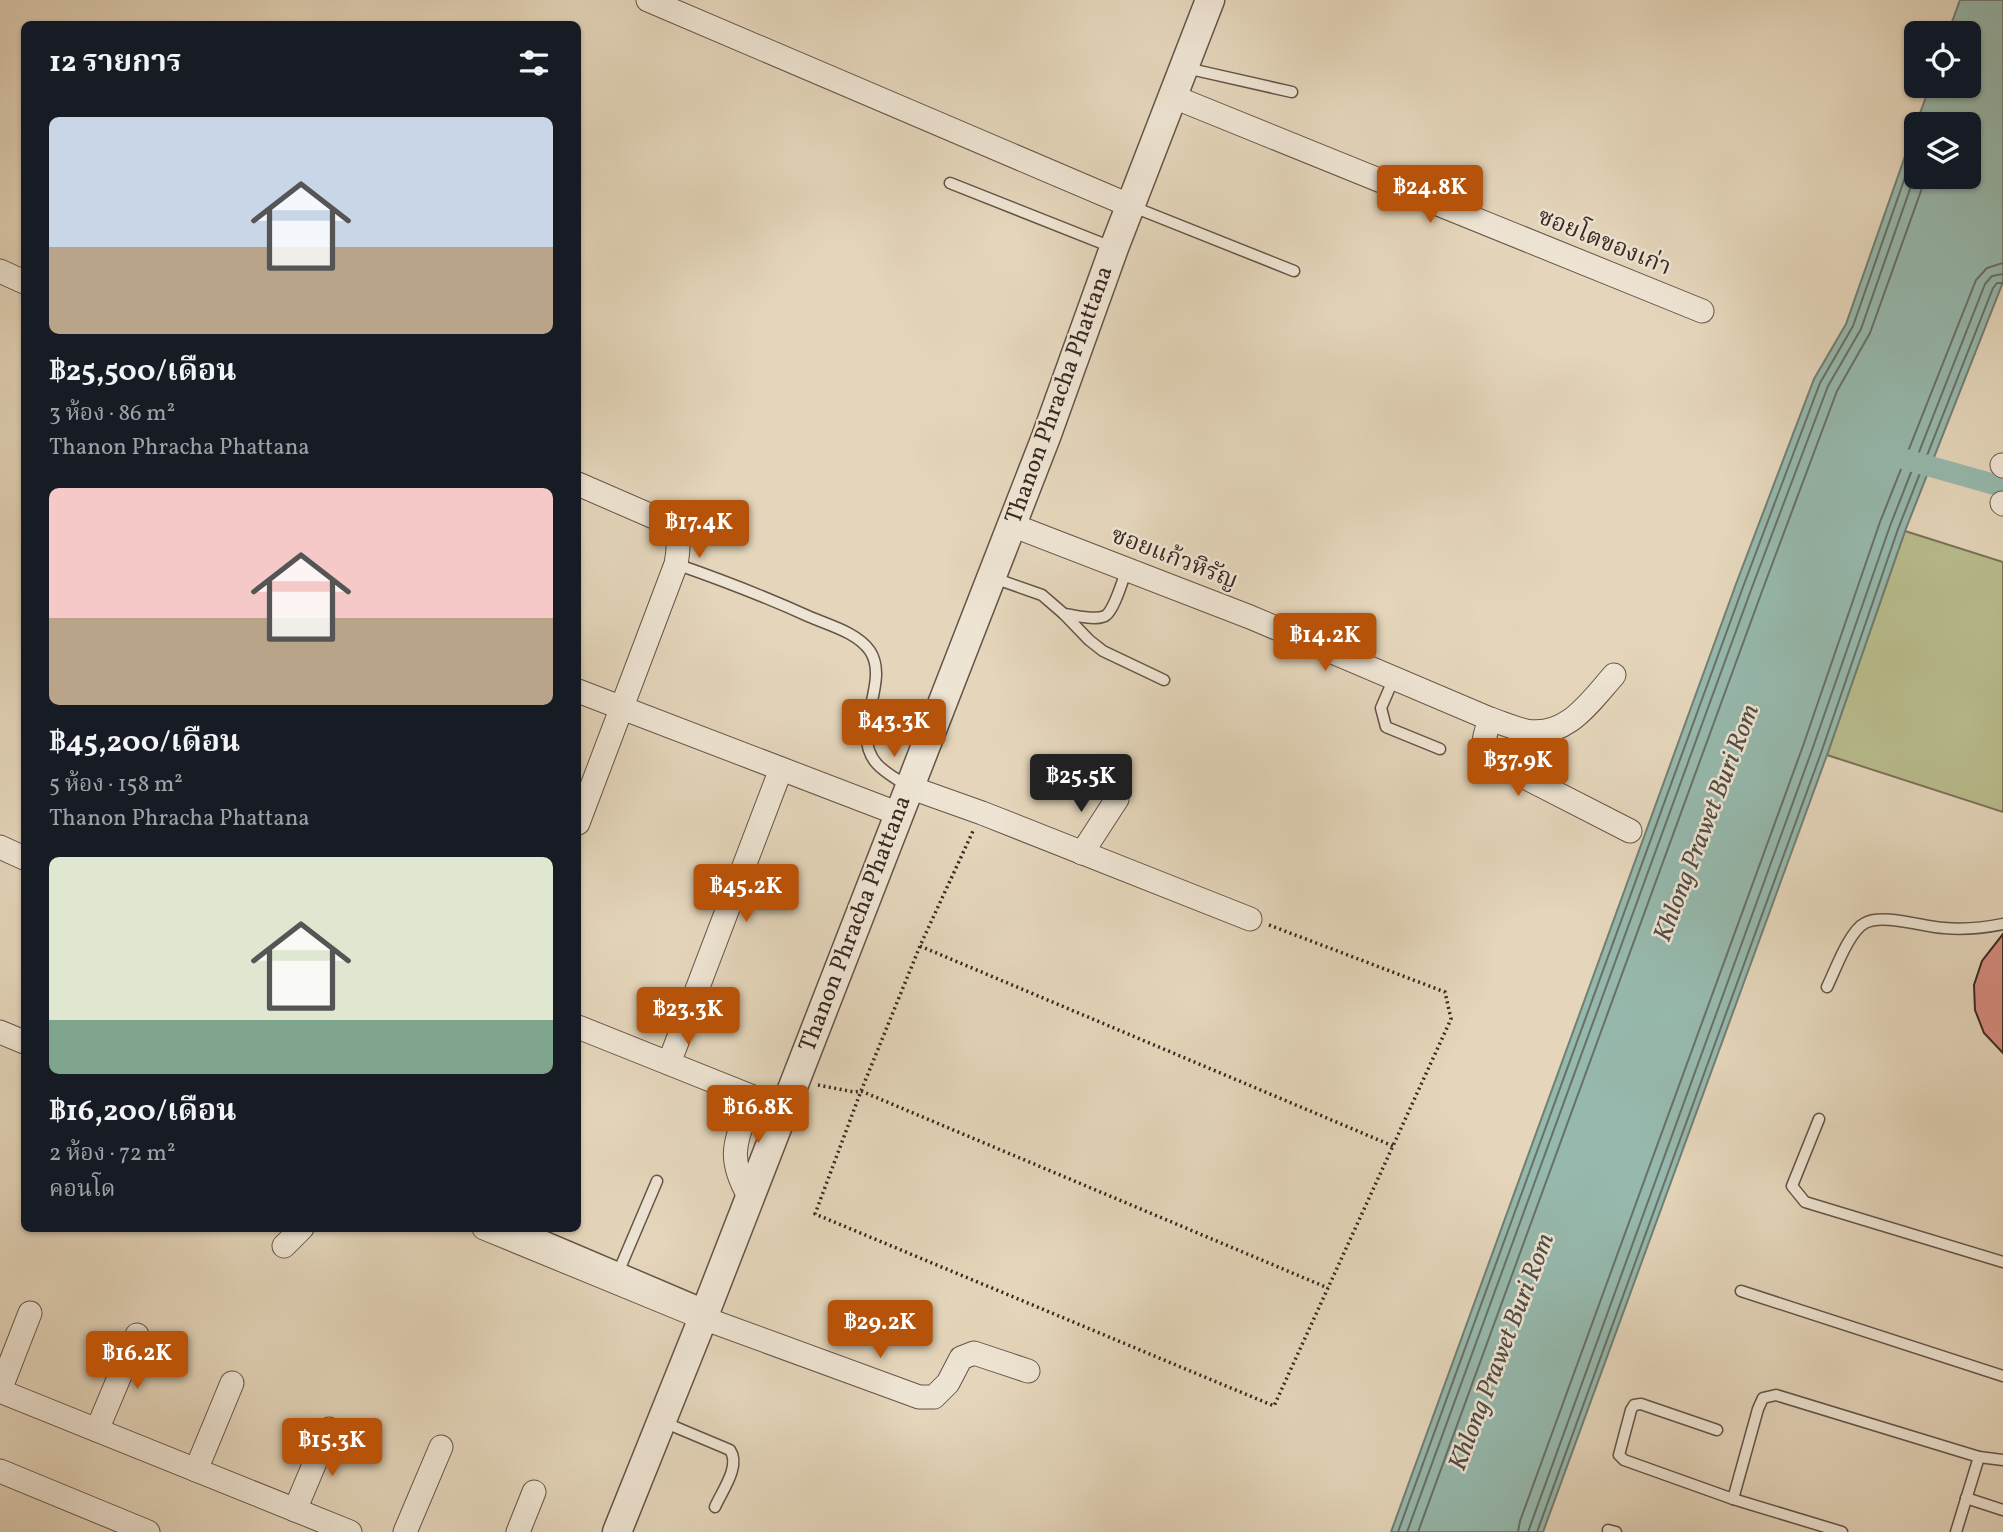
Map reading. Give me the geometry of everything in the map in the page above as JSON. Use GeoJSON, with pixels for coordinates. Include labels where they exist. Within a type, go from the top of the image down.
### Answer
{"type":"FeatureCollection","features":[{"type":"Feature","properties":{"kind":"street"},"geometry":{"type":"LineString","coordinates":[[648,0],[1131,206]]}},
{"type":"Feature","properties":{"kind":"street","name":"Thanon Phracha Phattana"},"geometry":{"type":"LineString","coordinates":[[617,1532],[1012,525],[1114,248],[1210,0]]}},
{"type":"Feature","properties":{"kind":"street","name":"ซอยโตของเก่า"},"geometry":{"type":"LineString","coordinates":[[1174,97],[1702,311]]}},
{"type":"Feature","properties":{"kind":"street"},"geometry":{"type":"LineString","coordinates":[[0,271],[21,281]]}},
{"type":"Feature","properties":{"kind":"street"},"geometry":{"type":"LineString","coordinates":[[581,485],[670,524],[678,536],[680,547],[676,564],[581,816]]}},
{"type":"Feature","properties":{"kind":"street","name":"ซอยแก้วหิรัญ"},"geometry":{"type":"LineString","coordinates":[[1012,525],[1250,617],[1490,719],[1526,731],[1551,731],[1567,724],[1614,675]]}},
{"type":"Feature","properties":{"kind":"street"},"geometry":{"type":"LineString","coordinates":[[581,692],[899,814]]}},
{"type":"Feature","properties":{"kind":"street"},"geometry":{"type":"LineString","coordinates":[[1490,719],[1483,742],[1485,752],[1499,764],[1630,831]]}},
{"type":"Feature","properties":{"kind":"street"},"geometry":{"type":"LineString","coordinates":[[670,1063],[781,769]]}},
{"type":"Feature","properties":{"kind":"street"},"geometry":{"type":"LineString","coordinates":[[909,787],[982,813],[1250,919]]}},
{"type":"Feature","properties":{"kind":"street"},"geometry":{"type":"LineString","coordinates":[[1082,853],[1117,799]]}},
{"type":"Feature","properties":{"kind":"street"},"geometry":{"type":"LineString","coordinates":[[0,847],[21,857]]}},
{"type":"Feature","properties":{"kind":"street"},"geometry":{"type":"LineString","coordinates":[[581,1028],[783,1109]]}},
{"type":"Feature","properties":{"kind":"street"},"geometry":{"type":"LineString","coordinates":[[0,1032],[21,1041]]}},
{"type":"Feature","properties":{"kind":"street"},"geometry":{"type":"LineString","coordinates":[[749,1196],[734,1165],[734,1148],[752,1098]]}},
{"type":"Feature","properties":{"kind":"street"},"geometry":{"type":"LineString","coordinates":[[284,1246],[298,1232]]}},
{"type":"Feature","properties":{"kind":"street"},"geometry":{"type":"LineString","coordinates":[[495,1232],[919,1397],[934,1396],[948,1383],[961,1357],[974,1353],[1028,1371]]}},
{"type":"Feature","properties":{"kind":"street"},"geometry":{"type":"LineString","coordinates":[[30,1313],[0,1390],[350,1532]]}},
{"type":"Feature","properties":{"kind":"street"},"geometry":{"type":"LineString","coordinates":[[97,1430],[137,1335]]}},
{"type":"Feature","properties":{"kind":"street"},"geometry":{"type":"LineString","coordinates":[[196,1470],[232,1383]]}},
{"type":"Feature","properties":{"kind":"street"},"geometry":{"type":"LineString","coordinates":[[295,1510],[330,1429]]}},
{"type":"Feature","properties":{"kind":"street"},"geometry":{"type":"LineString","coordinates":[[405,1532],[441,1447]]}},
{"type":"Feature","properties":{"kind":"street"},"geometry":{"type":"LineString","coordinates":[[0,1471],[148,1532]]}},
{"type":"Feature","properties":{"kind":"street"},"geometry":{"type":"LineString","coordinates":[[518,1532],[534,1492]]}},
{"type":"Feature","properties":{"kind":"lane"},"geometry":{"type":"LineString","coordinates":[[1185,68],[1292,92]]}},
{"type":"Feature","properties":{"kind":"lane"},"geometry":{"type":"LineString","coordinates":[[950,183],[1114,248]]}},
{"type":"Feature","properties":{"kind":"lane"},"geometry":{"type":"LineString","coordinates":[[1131,206],[1294,271]]}},
{"type":"Feature","properties":{"kind":"lane"},"geometry":{"type":"LineString","coordinates":[[676,564],[745,588],[851,635],[870,651],[876,672],[867,726],[869,753],[878,765],[909,787]]}},
{"type":"Feature","properties":{"kind":"lane"},"geometry":{"type":"LineString","coordinates":[[1064,614],[1105,616],[1111,609],[1127,569]]}},
{"type":"Feature","properties":{"kind":"lane"},"geometry":{"type":"LineString","coordinates":[[991,577],[1042,595],[1103,651],[1164,680]]}},
{"type":"Feature","properties":{"kind":"lane"},"geometry":{"type":"LineString","coordinates":[[1394,678],[1381,708],[1386,727],[1440,750]]}},
{"type":"Feature","properties":{"kind":"lane"},"geometry":{"type":"LineString","coordinates":[[1827,987],[1855,931],[1866,922],[1881,920],[1956,929],[2003,924]]}},
{"type":"Feature","properties":{"kind":"lane"},"geometry":{"type":"LineString","coordinates":[[1819,1119],[1792,1186],[1805,1202],[2003,1262]]}},
{"type":"Feature","properties":{"kind":"lane"},"geometry":{"type":"LineString","coordinates":[[620,1268],[657,1181]]}},
{"type":"Feature","properties":{"kind":"lane"},"geometry":{"type":"LineString","coordinates":[[534,1232],[620,1268],[705,1312]]}},
{"type":"Feature","properties":{"kind":"lane"},"geometry":{"type":"LineString","coordinates":[[1741,1291],[2003,1376]]}},
{"type":"Feature","properties":{"kind":"lane"},"geometry":{"type":"LineString","coordinates":[[1733,1499],[1758,1409],[1763,1398],[1776,1395],[1979,1457],[2003,1461]]}},
{"type":"Feature","properties":{"kind":"lane"},"geometry":{"type":"LineString","coordinates":[[1717,1430],[1641,1404],[1634,1405],[1619,1455],[1624,1460],[1733,1499],[1842,1532]]}},
{"type":"Feature","properties":{"kind":"lane"},"geometry":{"type":"LineString","coordinates":[[660,1420],[730,1450],[735,1457],[715,1507]]}},
{"type":"Feature","properties":{"kind":"lane"},"geometry":{"type":"LineString","coordinates":[[1956,1532],[1979,1457]]}},
{"type":"Feature","properties":{"kind":"lane"},"geometry":{"type":"LineString","coordinates":[[1966,1498],[2003,1510]]}},
{"type":"Feature","properties":{"kind":"path"},"geometry":{"type":"LineString","coordinates":[[982,813],[920,946],[815,1214],[1274,1406],[1451,1018],[1445,992],[1250,919]]}},
{"type":"Feature","properties":{"kind":"path"},"geometry":{"type":"LineString","coordinates":[[920,946],[1393,1146]]}},
{"type":"Feature","properties":{"kind":"path"},"geometry":{"type":"LineString","coordinates":[[795,1080],[854,1092],[861,1091],[1328,1288]]}},
{"type":"Feature","properties":{"kind":"green space"},"geometry":{"type":"Polygon","coordinates":[[[1905,531],[2003,562],[2003,812],[1827,755],[1905,531]]]}},
{"type":"Feature","properties":{"kind":"water","name":"Khlong Prawet Buri Rom"},"geometry":{"type":"Polygon","coordinates":[[[1960,0],[2003,0],[2003,282],[1905,531],[1827,755],[1543,1532],[1391,1532],[1736,584],[1814,379],[1846,324],[1904,159],[1904,189],[1981,189],[1981,112],[1920,112],[1926,98],[1981,98],[1981,21],[1952,21],[1960,0]]]}},
{"type":"Feature","properties":{"kind":"building"},"geometry":{"type":"Polygon","coordinates":[[[2003,934],[2003,1053],[1984,1033],[1975,1010],[1974,985],[1982,961],[2003,934]]]}},
{"type":"Feature","properties":{"kind":"waterway"},"geometry":{"type":"LineString","coordinates":[[1904,459],[2003,487]]}}]}
